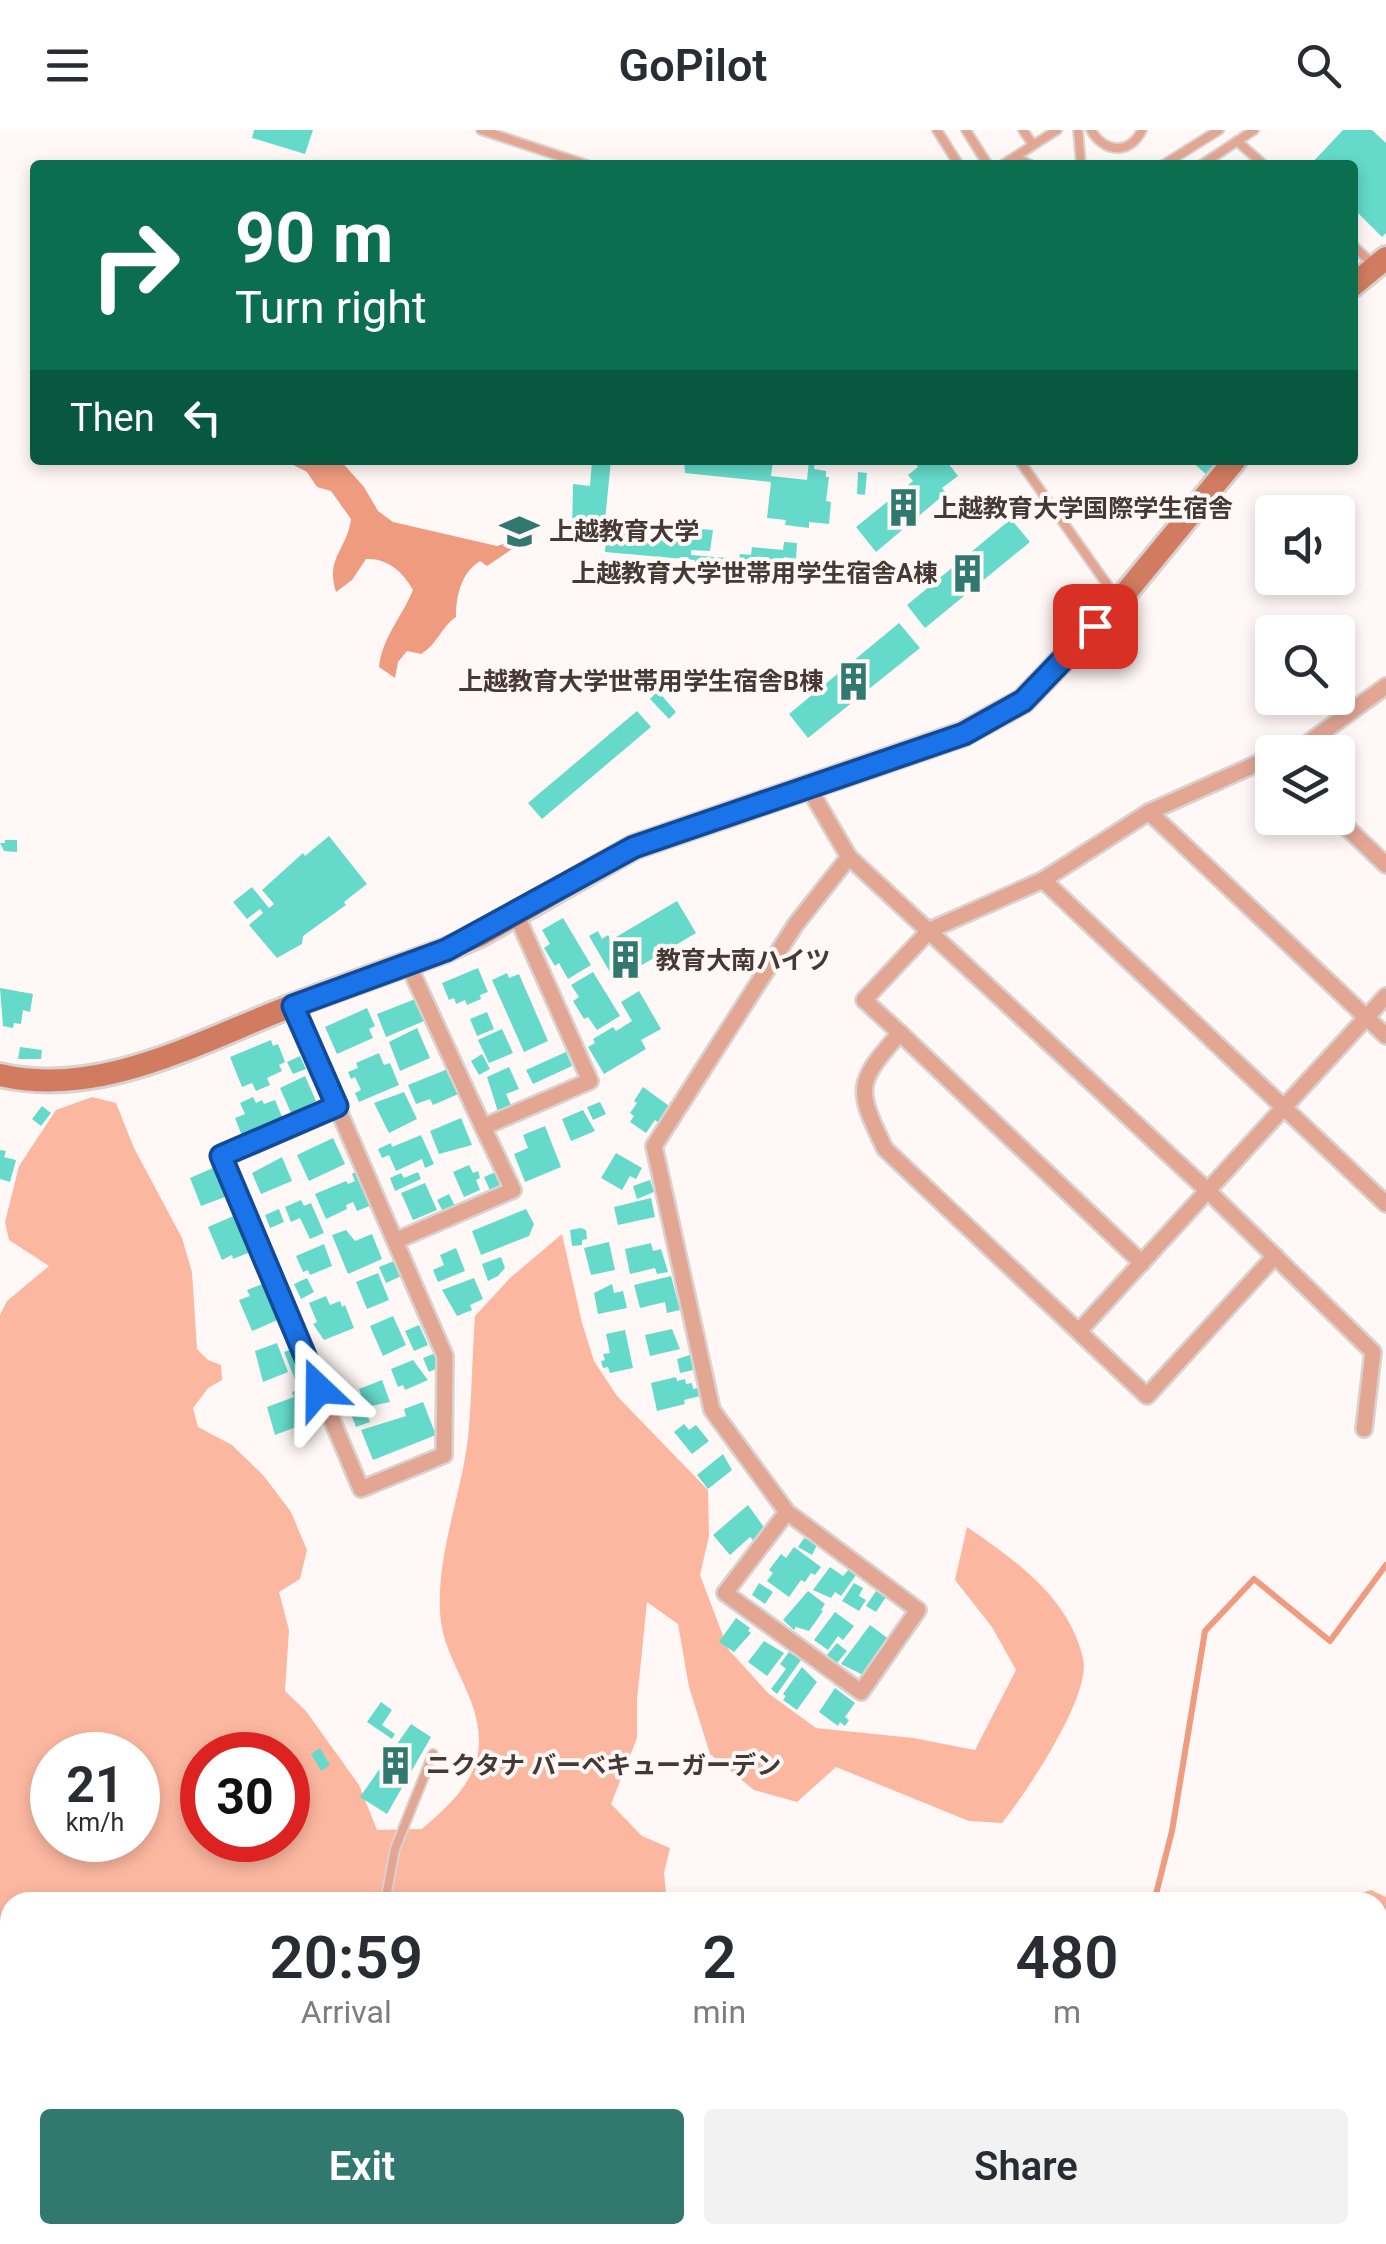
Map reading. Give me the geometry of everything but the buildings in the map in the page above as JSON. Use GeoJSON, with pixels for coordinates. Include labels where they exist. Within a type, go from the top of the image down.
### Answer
{"type":"FeatureCollection","features":[{"type":"Feature","properties":{"kind":"street"},"geometry":{"type":"LineString","coordinates":[[1358,281],[1381,262]]}},
{"type":"Feature","properties":{"kind":"street"},"geometry":{"type":"LineString","coordinates":[[0,1075],[29,1082],[68,1080],[112,1073],[190,1046],[446,950],[634,847],[964,734],[993,720],[1023,701],[1119,601],[1231,465]]}},
{"type":"Feature","properties":{"kind":"street"},"geometry":{"type":"LineString","coordinates":[[1320,735],[1385,690]]}},
{"type":"Feature","properties":{"kind":"street"},"geometry":{"type":"LineString","coordinates":[[1142,1262],[864,1000],[930,930],[1043,880],[1148,812],[1255,765]]}},
{"type":"Feature","properties":{"kind":"street"},"geometry":{"type":"LineString","coordinates":[[807,786],[849,856],[1208,1190],[1373,1352],[1364,1429]]}},
{"type":"Feature","properties":{"kind":"street"},"geometry":{"type":"LineString","coordinates":[[1148,812],[1386,1036]]}},
{"type":"Feature","properties":{"kind":"street"},"geometry":{"type":"LineString","coordinates":[[1355,835],[1386,865]]}},
{"type":"Feature","properties":{"kind":"street"},"geometry":{"type":"LineString","coordinates":[[787,1512],[726,1593],[862,1692],[918,1610],[787,1512],[712,1410],[654,1146],[796,924],[849,856]]}},
{"type":"Feature","properties":{"kind":"street"},"geometry":{"type":"LineString","coordinates":[[1043,880],[1386,1204]]}},
{"type":"Feature","properties":{"kind":"street"},"geometry":{"type":"LineString","coordinates":[[484,1127],[590,1081],[516,914]]}},
{"type":"Feature","properties":{"kind":"street"},"geometry":{"type":"LineString","coordinates":[[395,1241],[513,1190],[408,964]]}},
{"type":"Feature","properties":{"kind":"street"},"geometry":{"type":"LineString","coordinates":[[1080,1330],[1386,996]]}},
{"type":"Feature","properties":{"kind":"street"},"geometry":{"type":"LineString","coordinates":[[293,1006],[337,1106],[445,1356],[444,1455],[362,1488],[221,1156],[337,1106]]}},
{"type":"Feature","properties":{"kind":"street"},"geometry":{"type":"LineString","coordinates":[[900,1033],[870,1066],[863,1083],[863,1100],[885,1149],[1147,1396],[1275,1256]]}},
{"type":"Feature","properties":{"kind":"lane"},"geometry":{"type":"LineString","coordinates":[[480,130],[571,160]]}},
{"type":"Feature","properties":{"kind":"lane"},"geometry":{"type":"LineString","coordinates":[[936,130],[956,160]]}},
{"type":"Feature","properties":{"kind":"lane"},"geometry":{"type":"LineString","coordinates":[[966,130],[985,160]]}},
{"type":"Feature","properties":{"kind":"lane"},"geometry":{"type":"LineString","coordinates":[[1023,130],[1033,146]]}},
{"type":"Feature","properties":{"kind":"lane"},"geometry":{"type":"LineString","coordinates":[[1078,130],[1081,160]]}},
{"type":"Feature","properties":{"kind":"lane"},"geometry":{"type":"LineString","coordinates":[[1091,130],[1108,148],[1123,149],[1137,141],[1142,130]]}},
{"type":"Feature","properties":{"kind":"lane"},"geometry":{"type":"LineString","coordinates":[[1196,130],[1202,141]]}},
{"type":"Feature","properties":{"kind":"lane"},"geometry":{"type":"LineString","coordinates":[[1171,160],[1219,130]]}},
{"type":"Feature","properties":{"kind":"lane"},"geometry":{"type":"LineString","coordinates":[[1010,160],[1054,131]]}},
{"type":"Feature","properties":{"kind":"lane"},"geometry":{"type":"LineString","coordinates":[[1208,160],[1249,131]]}},
{"type":"Feature","properties":{"kind":"lane"},"geometry":{"type":"LineString","coordinates":[[1237,141],[1258,160]]}},
{"type":"Feature","properties":{"kind":"lane"},"geometry":{"type":"LineString","coordinates":[[1015,157],[1021,160]]}},
{"type":"Feature","properties":{"kind":"lane"},"geometry":{"type":"LineString","coordinates":[[1358,249],[1381,262]]}},
{"type":"Feature","properties":{"kind":"lane"},"geometry":{"type":"LineString","coordinates":[[1023,465],[1119,601]]}},
{"type":"Feature","properties":{"kind":"lane"},"geometry":{"type":"LineString","coordinates":[[387,1892],[395,1849],[433,1754]]}},
{"type":"Feature","properties":{"kind":"shaded area"},"geometry":{"type":"Polygon","coordinates":[[[294,465],[344,465],[378,511],[393,522],[497,546],[513,541],[515,547],[487,566],[480,561],[468,572],[457,601],[456,617],[421,654],[407,651],[398,662],[395,678],[379,667],[381,656],[413,590],[394,567],[366,559],[352,580],[336,592],[333,571],[351,519],[331,491],[317,487],[307,472],[294,465]]]}},
{"type":"Feature","properties":{"kind":"shaded area"},"geometry":{"type":"Polygon","coordinates":[[[92,1097],[116,1103],[134,1148],[182,1238],[192,1272],[197,1349],[208,1360],[221,1365],[222,1380],[208,1388],[193,1408],[198,1427],[232,1445],[263,1475],[291,1512],[307,1550],[300,1579],[279,1592],[289,1630],[285,1691],[306,1711],[359,1785],[377,1830],[422,1829],[460,1792],[477,1757],[474,1709],[447,1646],[440,1612],[442,1568],[468,1438],[475,1316],[510,1278],[562,1234],[594,1361],[617,1396],[708,1490],[709,1536],[700,1575],[728,1649],[768,1693],[816,1728],[913,1738],[975,1750],[1016,1670],[992,1627],[955,1580],[967,1527],[1038,1582],[1066,1616],[1083,1658],[1078,1696],[1068,1719],[1002,1823],[969,1821],[836,1767],[797,1802],[754,1790],[710,1754],[689,1687],[678,1624],[647,1602],[637,1738],[611,1804],[642,1836],[670,1848],[664,1873],[666,1892],[0,1892],[0,1315],[7,1301],[49,1266],[9,1240],[5,1222],[19,1166],[56,1110],[92,1097]]]}},
{"type":"Feature","properties":{"kind":"waterway"},"geometry":{"type":"LineString","coordinates":[[1157,1892],[1172,1831],[1205,1631],[1254,1579],[1330,1641],[1386,1565]]}},
{"type":"Feature","properties":{"kind":"place","name":"上越教育大学国際学生宿舎"},"geometry":{"type":"Point","coordinates":[903,508]}},
{"type":"Feature","properties":{"kind":"place","name":"上越教育大学"},"geometry":{"type":"Point","coordinates":[519,531]}},
{"type":"Feature","properties":{"kind":"place","name":"上越教育大学世帯用学生宿舎A棟"},"geometry":{"type":"Point","coordinates":[968,573]}},
{"type":"Feature","properties":{"kind":"place","name":"上越教育大学世帯用学生宿舎B棟"},"geometry":{"type":"Point","coordinates":[854,681]}},
{"type":"Feature","properties":{"kind":"place","name":"教育大南ハイツ"},"geometry":{"type":"Point","coordinates":[626,960]}},
{"type":"Feature","properties":{"kind":"place","name":"ニクタナ バーベキューガーデン"},"geometry":{"type":"Point","coordinates":[396,1765]}},
{"type":"Feature","properties":{"kind":"route"},"geometry":{"type":"LineString","coordinates":[[319,1389],[221,1156],[337,1106],[293,1006],[480,935],[634,847],[964,734],[1023,701],[1095,626]]}}]}
